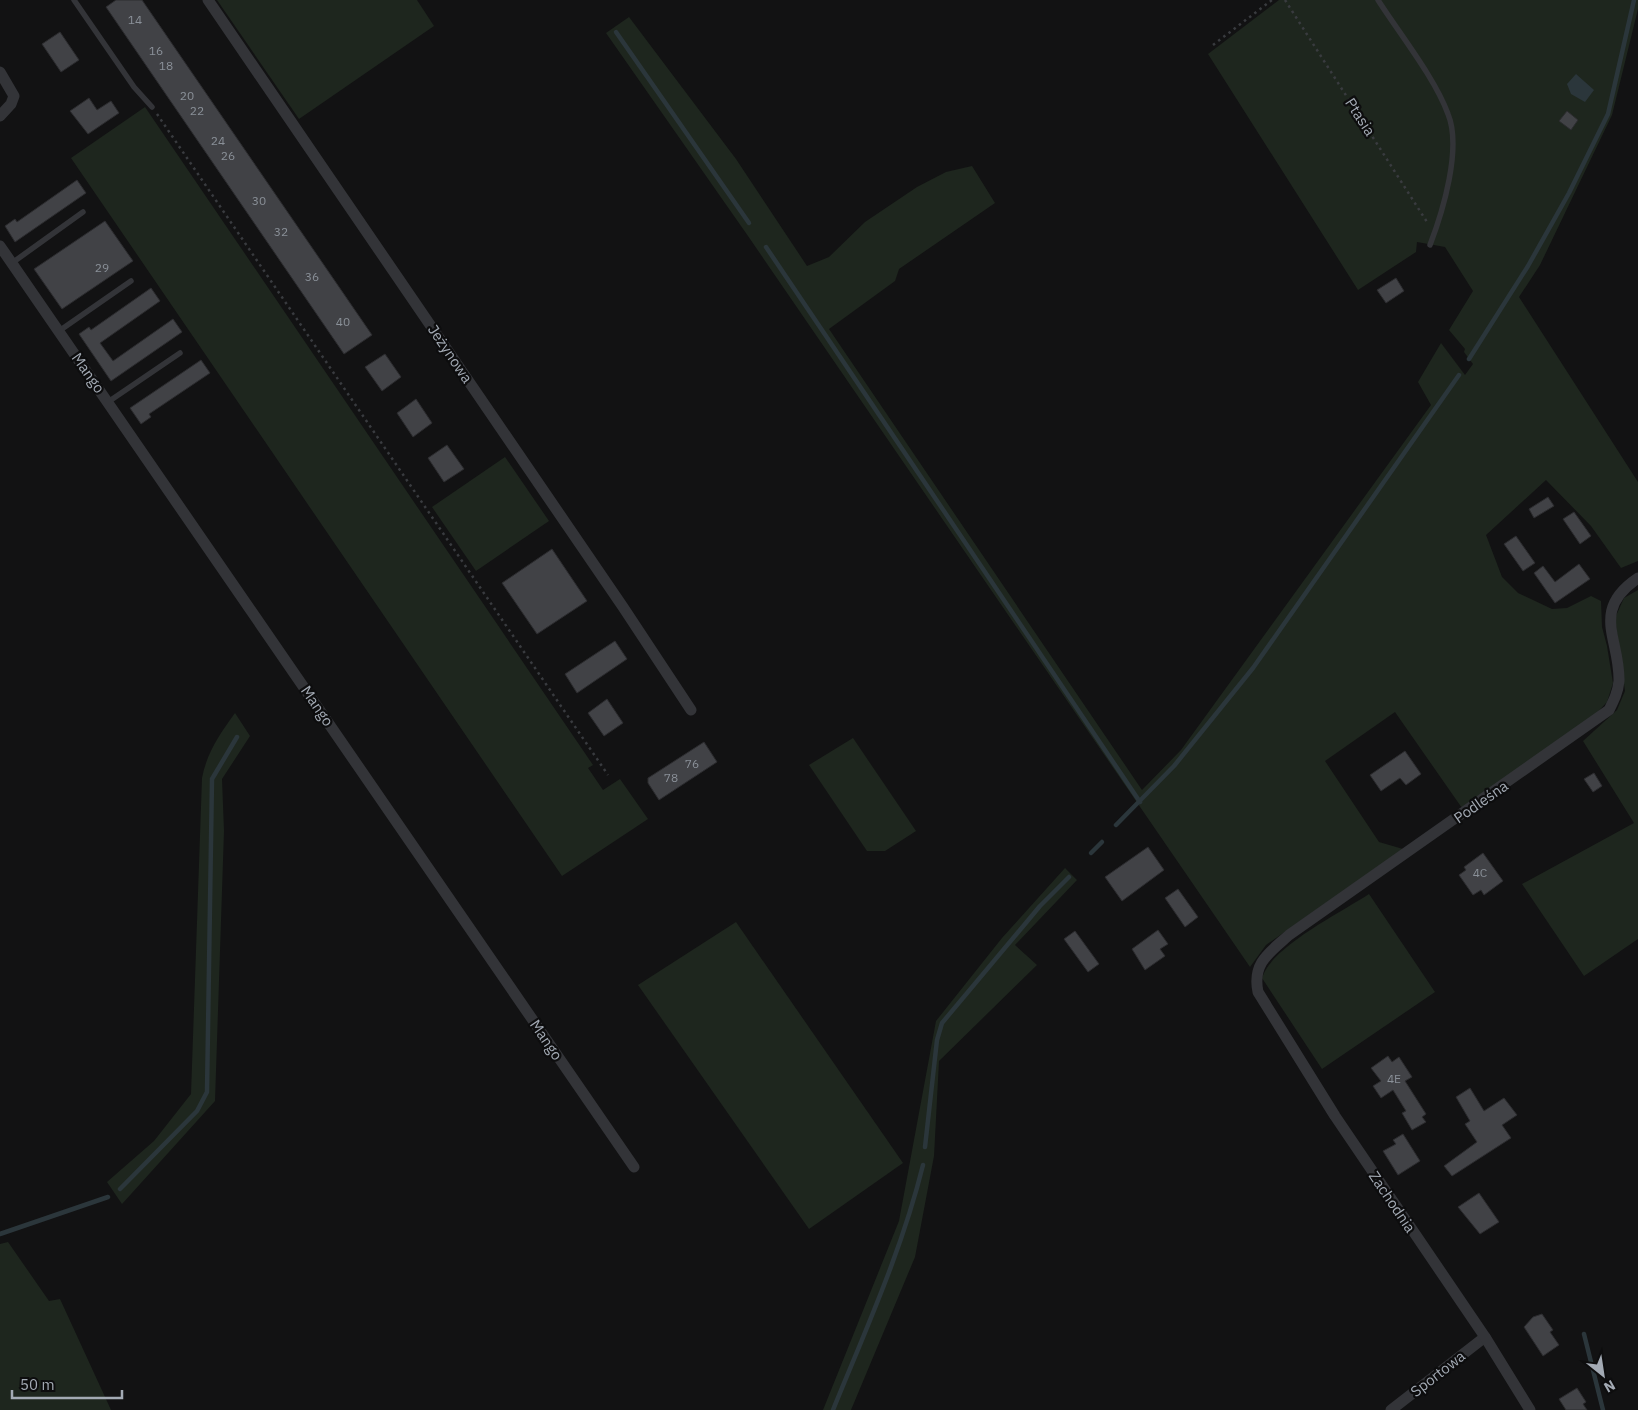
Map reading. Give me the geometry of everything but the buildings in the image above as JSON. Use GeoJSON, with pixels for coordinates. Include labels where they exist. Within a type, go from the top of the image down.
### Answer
{"type":"FeatureCollection","features":[{"type":"Feature","properties":{"kind":"street","name":"Jeżynowa"},"geometry":{"type":"LineString","coordinates":[[208,0],[623,607],[691,710]]}},
{"type":"Feature","properties":{"kind":"street"},"geometry":{"type":"LineString","coordinates":[[0,72],[14,96],[11,104],[0,116]]}},
{"type":"Feature","properties":{"kind":"street","name":"Mango"},"geometry":{"type":"LineString","coordinates":[[0,246],[634,1167]]}},
{"type":"Feature","properties":{"kind":"street","name":"Podleśna"},"geometry":{"type":"LineString","coordinates":[[1258,992],[1257,970],[1265,957],[1289,935],[1609,710],[1617,695],[1619,679],[1609,621],[1615,603],[1622,592],[1638,578]]}},
{"type":"Feature","properties":{"kind":"street","name":"Zachodnia"},"geometry":{"type":"LineString","coordinates":[[1258,992],[1335,1116],[1485,1337],[1530,1410]]}},
{"type":"Feature","properties":{"kind":"street","name":"Sportowa"},"geometry":{"type":"LineString","coordinates":[[1391,1410],[1485,1337]]}},
{"type":"Feature","properties":{"kind":"lane"},"geometry":{"type":"LineString","coordinates":[[74,0],[134,87],[152,107]]}},
{"type":"Feature","properties":{"kind":"lane"},"geometry":{"type":"LineString","coordinates":[[1378,0],[1439,95],[1449,115],[1454,138],[1452,155],[1430,245]]}},
{"type":"Feature","properties":{"kind":"lane"},"geometry":{"type":"LineString","coordinates":[[12,263],[83,212]]}},
{"type":"Feature","properties":{"kind":"lane"},"geometry":{"type":"LineString","coordinates":[[59,331],[131,281]]}},
{"type":"Feature","properties":{"kind":"lane"},"geometry":{"type":"LineString","coordinates":[[108,402],[180,353]]}},
{"type":"Feature","properties":{"kind":"path"},"geometry":{"type":"LineString","coordinates":[[1213,45],[1272,0]]}},
{"type":"Feature","properties":{"kind":"path","name":"Ptasia"},"geometry":{"type":"LineString","coordinates":[[1285,0],[1434,234]]}},
{"type":"Feature","properties":{"kind":"path"},"geometry":{"type":"LineString","coordinates":[[152,107],[608,775]]}},
{"type":"Feature","properties":{"kind":"shaded area"},"geometry":{"type":"Polygon","coordinates":[[[217,0],[417,0],[434,26],[299,119],[217,0]]]}},
{"type":"Feature","properties":{"kind":"shaded area"},"geometry":{"type":"Polygon","coordinates":[[[1279,0],[1638,0],[1638,9],[1612,115],[1540,265],[1519,297],[1638,482],[1638,561],[1621,568],[1591,526],[1546,480],[1486,535],[1502,577],[1518,593],[1552,609],[1567,608],[1591,596],[1601,601],[1602,627],[1613,683],[1607,702],[1594,716],[1462,808],[1395,712],[1325,761],[1379,842],[1403,849],[1266,945],[1250,967],[748,236],[606,33],[629,17],[736,159],[807,266],[829,257],[865,222],[917,187],[946,172],[972,166],[995,203],[899,269],[895,281],[829,329],[1142,790],[1181,750],[1431,405],[1418,382],[1441,343],[1465,375],[1473,364],[1464,352],[1465,349],[1449,330],[1473,291],[1445,247],[1417,242],[1416,252],[1358,290],[1208,54],[1279,0]]]}},
{"type":"Feature","properties":{"kind":"shaded area"},"geometry":{"type":"Polygon","coordinates":[[[1576,74],[1594,90],[1585,102],[1571,94],[1567,84],[1576,74]]]}},
{"type":"Feature","properties":{"kind":"shaded area"},"geometry":{"type":"Polygon","coordinates":[[[145,107],[593,765],[588,768],[603,790],[620,779],[648,819],[562,876],[71,158],[145,107]]]}},
{"type":"Feature","properties":{"kind":"shaded area"},"geometry":{"type":"Polygon","coordinates":[[[505,457],[549,521],[476,571],[432,507],[505,457]]]}},
{"type":"Feature","properties":{"kind":"shaded area"},"geometry":{"type":"Polygon","coordinates":[[[1638,590],[1638,939],[1584,976],[1522,884],[1634,823],[1583,741],[1617,710],[1625,691],[1615,618],[1624,598],[1638,590]]]}},
{"type":"Feature","properties":{"kind":"shaded area"},"geometry":{"type":"Polygon","coordinates":[[[235,713],[250,736],[222,779],[224,831],[215,1101],[122,1204],[107,1182],[154,1141],[191,1094],[202,778],[204,769],[219,736],[235,713]]]}},
{"type":"Feature","properties":{"kind":"shaded area"},"geometry":{"type":"Polygon","coordinates":[[[853,738],[916,831],[885,851],[867,851],[809,765],[853,738]]]}},
{"type":"Feature","properties":{"kind":"shaded area"},"geometry":{"type":"Polygon","coordinates":[[[1065,868],[1077,880],[1015,945],[1037,965],[939,1061],[934,1156],[915,1257],[851,1410],[823,1410],[899,1221],[936,1021],[1002,938],[1065,868]]]}},
{"type":"Feature","properties":{"kind":"shaded area"},"geometry":{"type":"Polygon","coordinates":[[[1369,894],[1435,992],[1322,1069],[1262,978],[1268,966],[1278,954],[1292,943],[1308,931],[1369,894]]]}},
{"type":"Feature","properties":{"kind":"shaded area"},"geometry":{"type":"Polygon","coordinates":[[[736,922],[903,1163],[809,1229],[638,985],[736,922]]]}},
{"type":"Feature","properties":{"kind":"shaded area"},"geometry":{"type":"Polygon","coordinates":[[[8,1242],[49,1301],[60,1299],[111,1410],[0,1410],[0,1244],[8,1242]]]}},
{"type":"Feature","properties":{"kind":"waterway"},"geometry":{"type":"LineString","coordinates":[[1469,359],[1528,266],[1569,193],[1608,114],[1634,0]]}},
{"type":"Feature","properties":{"kind":"waterway"},"geometry":{"type":"LineString","coordinates":[[616,32],[749,223]]}},
{"type":"Feature","properties":{"kind":"waterway"},"geometry":{"type":"LineString","coordinates":[[766,247],[1140,802]]}},
{"type":"Feature","properties":{"kind":"waterway"},"geometry":{"type":"LineString","coordinates":[[1116,825],[1174,766],[1253,668],[1459,375]]}},
{"type":"Feature","properties":{"kind":"waterway"},"geometry":{"type":"LineString","coordinates":[[120,1189],[197,1111],[207,1092],[212,779],[237,737]]}},
{"type":"Feature","properties":{"kind":"waterway"},"geometry":{"type":"LineString","coordinates":[[1091,853],[1102,842]]}},
{"type":"Feature","properties":{"kind":"waterway"},"geometry":{"type":"LineString","coordinates":[[925,1147],[937,1040],[942,1023],[1040,906],[1069,877]]}},
{"type":"Feature","properties":{"kind":"waterway"},"geometry":{"type":"LineString","coordinates":[[833,1410],[894,1259],[923,1165]]}},
{"type":"Feature","properties":{"kind":"waterway"},"geometry":{"type":"LineString","coordinates":[[0,1234],[108,1197]]}},
{"type":"Feature","properties":{"kind":"waterway"},"geometry":{"type":"LineString","coordinates":[[1584,1334],[1603,1410]]}}]}
